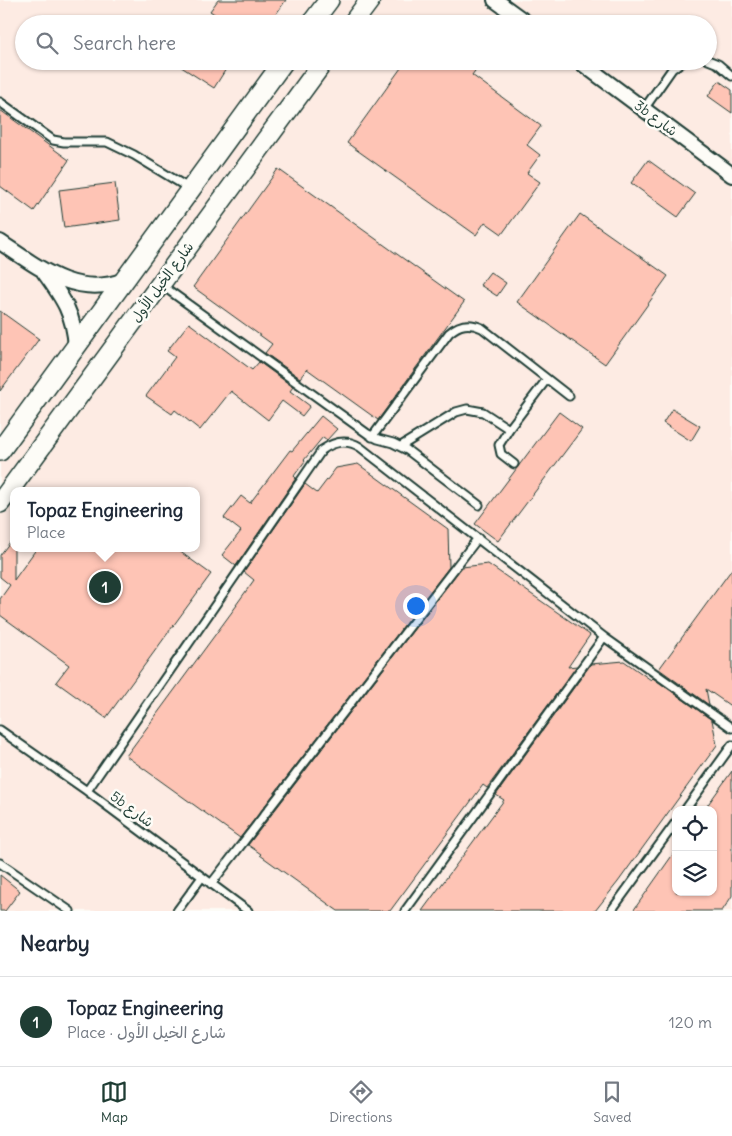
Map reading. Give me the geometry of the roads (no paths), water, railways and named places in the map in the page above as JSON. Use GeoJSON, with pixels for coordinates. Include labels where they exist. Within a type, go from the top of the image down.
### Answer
{"type":"FeatureCollection","features":[{"type":"Feature","properties":{"kind":"main road"},"geometry":{"type":"LineString","coordinates":[[318,15],[329,0]]}},
{"type":"Feature","properties":{"kind":"main road"},"geometry":{"type":"LineString","coordinates":[[359,15],[370,0]]}},
{"type":"Feature","properties":{"kind":"main road"},"geometry":{"type":"LineString","coordinates":[[0,451],[277,70]]}},
{"type":"Feature","properties":{"kind":"main road","name":"شارع الخيل الأول"},"geometry":{"type":"LineString","coordinates":[[12,487],[317,70]]}},
{"type":"Feature","properties":{"kind":"main road","name":"شارع الخيل الأول"},"geometry":{"type":"LineString","coordinates":[[0,503],[10,489]]}},
{"type":"Feature","properties":{"kind":"street"},"geometry":{"type":"LineString","coordinates":[[495,0],[516,15]]}},
{"type":"Feature","properties":{"kind":"street","name":"3b شارع"},"geometry":{"type":"LineString","coordinates":[[591,70],[732,175]]}},
{"type":"Feature","properties":{"kind":"street"},"geometry":{"type":"LineString","coordinates":[[0,242],[44,272],[85,286],[105,286],[124,280]]}},
{"type":"Feature","properties":{"kind":"street"},"geometry":{"type":"LineString","coordinates":[[44,272],[71,314],[76,346]]}},
{"type":"Feature","properties":{"kind":"lane"},"geometry":{"type":"LineString","coordinates":[[717,64],[732,76]]}},
{"type":"Feature","properties":{"kind":"lane"},"geometry":{"type":"LineString","coordinates":[[644,109],[671,70]]}},
{"type":"Feature","properties":{"kind":"lane"},"geometry":{"type":"LineString","coordinates":[[0,102],[53,140],[64,142],[108,142],[134,155],[190,190]]}},
{"type":"Feature","properties":{"kind":"lane"},"geometry":{"type":"LineString","coordinates":[[160,284],[372,437],[401,446],[479,505]]}},
{"type":"Feature","properties":{"kind":"lane"},"geometry":{"type":"LineString","coordinates":[[372,437],[449,333],[458,326],[470,324],[482,328],[569,396]]}},
{"type":"Feature","properties":{"kind":"lane"},"geometry":{"type":"LineString","coordinates":[[514,464],[504,458],[499,450],[499,445],[547,379]]}},
{"type":"Feature","properties":{"kind":"lane"},"geometry":{"type":"LineString","coordinates":[[401,446],[456,412],[467,409],[483,412],[509,429]]}},
{"type":"Feature","properties":{"kind":"lane"},"geometry":{"type":"LineString","coordinates":[[87,791],[322,450],[340,441],[354,444],[604,637],[732,728]]}},
{"type":"Feature","properties":{"kind":"lane"},"geometry":{"type":"LineString","coordinates":[[211,884],[478,538]]}},
{"type":"Feature","properties":{"kind":"lane"},"geometry":{"type":"LineString","coordinates":[[404,911],[604,637]]}},
{"type":"Feature","properties":{"kind":"lane","name":"5b شارع"},"geometry":{"type":"LineString","coordinates":[[0,730],[87,791],[248,911]]}},
{"type":"Feature","properties":{"kind":"lane"},"geometry":{"type":"LineString","coordinates":[[688,806],[732,745]]}},
{"type":"Feature","properties":{"kind":"lane"},"geometry":{"type":"LineString","coordinates":[[611,911],[672,827]]}},
{"type":"Feature","properties":{"kind":"lane"},"geometry":{"type":"LineString","coordinates":[[0,863],[70,911]]}},
{"type":"Feature","properties":{"kind":"lane"},"geometry":{"type":"LineString","coordinates":[[177,911],[202,877]]}},
{"type":"Feature","properties":{"kind":"place","name":"Topaz Engineering"},"geometry":{"type":"Point","coordinates":[105,587]}}]}
